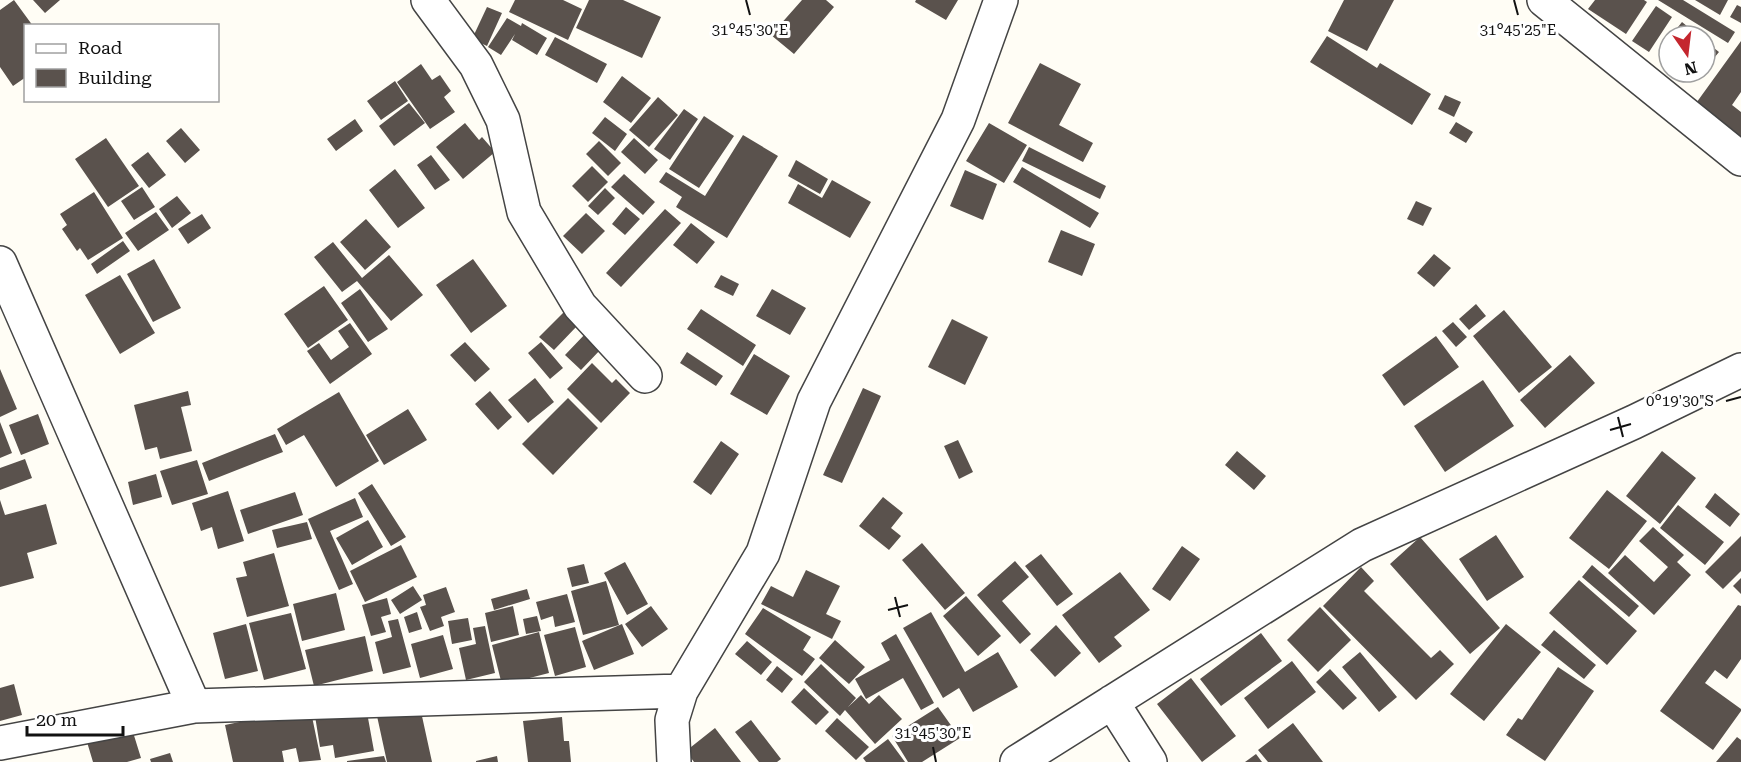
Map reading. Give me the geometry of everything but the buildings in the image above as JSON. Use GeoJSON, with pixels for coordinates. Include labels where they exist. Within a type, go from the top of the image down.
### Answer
{"type":"FeatureCollection","features":[{"type":"Feature","properties":{"kind":"street"},"geometry":{"type":"LineString","coordinates":[[428,0],[476,65],[503,120],[524,212],[580,306],[645,376]]}},
{"type":"Feature","properties":{"kind":"street"},"geometry":{"type":"LineString","coordinates":[[674,762],[672,720],[681,691],[763,553],[814,401],[958,120],[1001,0]]}},
{"type":"Feature","properties":{"kind":"street"},"geometry":{"type":"LineString","coordinates":[[1544,0],[1741,159]]}},
{"type":"Feature","properties":{"kind":"street"},"geometry":{"type":"LineString","coordinates":[[0,263],[194,706]]}},
{"type":"Feature","properties":{"kind":"street"},"geometry":{"type":"LineString","coordinates":[[1017,762],[1362,545],[1634,422],[1741,370]]}},
{"type":"Feature","properties":{"kind":"street"},"geometry":{"type":"LineString","coordinates":[[0,743],[194,706],[681,691]]}},
{"type":"Feature","properties":{"kind":"street"},"geometry":{"type":"LineString","coordinates":[[1112,702],[1150,762]]}}]}
